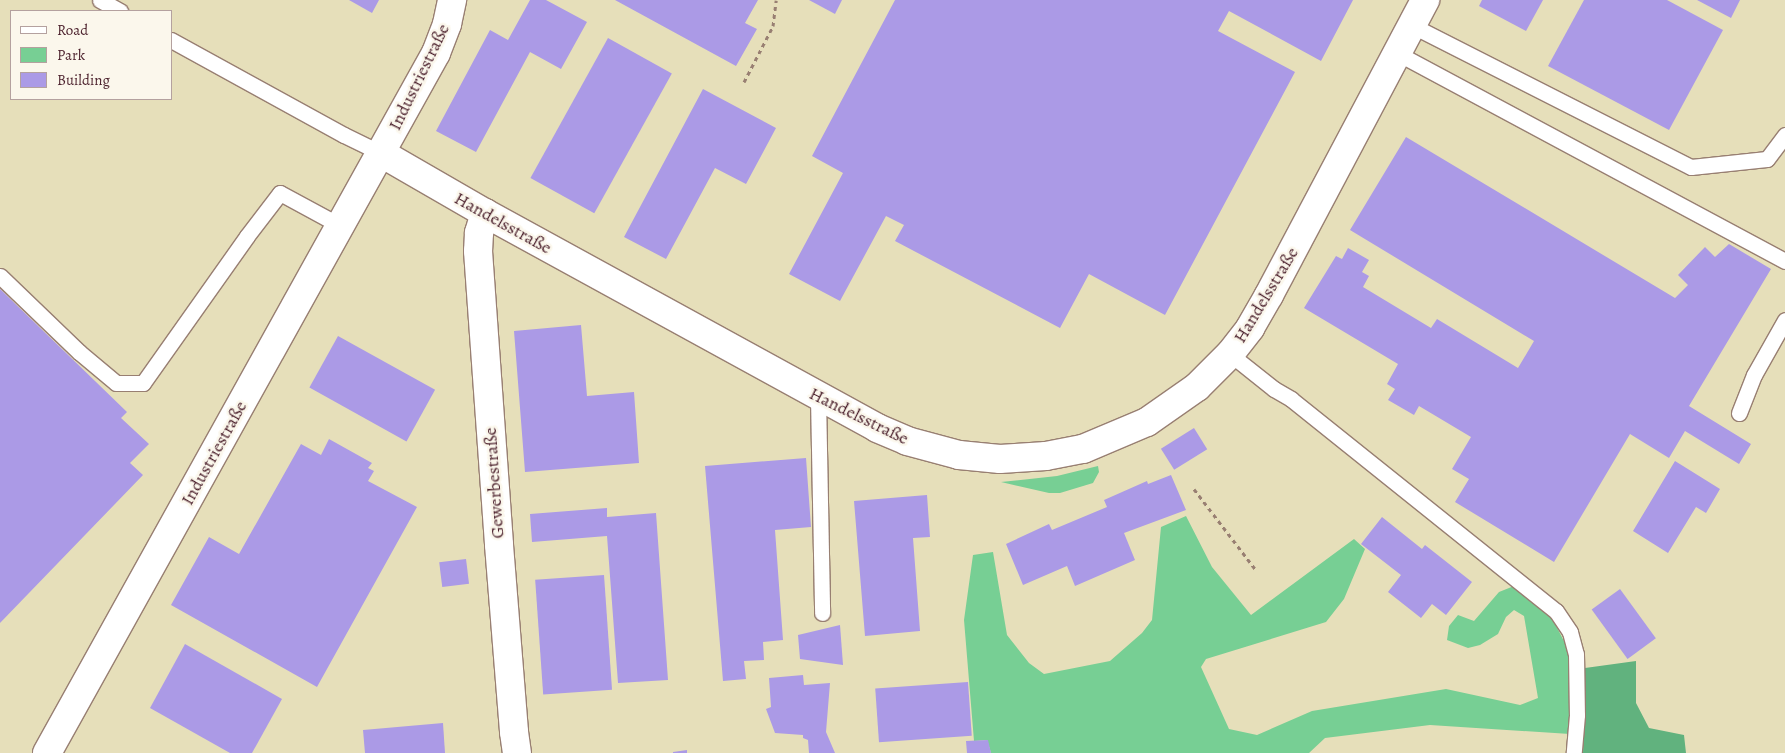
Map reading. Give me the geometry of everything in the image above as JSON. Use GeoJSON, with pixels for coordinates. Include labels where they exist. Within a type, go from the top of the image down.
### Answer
{"type":"FeatureCollection","features":[{"type":"Feature","properties":{"kind":"street","name":"Industriestraße"},"geometry":{"type":"LineString","coordinates":[[47,753],[436,53],[447,24],[452,0]]}},
{"type":"Feature","properties":{"kind":"street","name":"Handelsstraße"},"geometry":{"type":"LineString","coordinates":[[381,153],[485,213],[877,428],[925,447],[978,458],[1032,458],[1083,449],[1147,422],[1197,387],[1230,354],[1250,328],[1269,295],[1425,0]]}},
{"type":"Feature","properties":{"kind":"street","name":"Gewerbestraße"},"geometry":{"type":"LineString","coordinates":[[485,213],[479,233],[478,251],[498,545],[517,753]]}},
{"type":"Feature","properties":{"kind":"lane"},"geometry":{"type":"LineString","coordinates":[[100,0],[118,10]]}},
{"type":"Feature","properties":{"kind":"lane"},"geometry":{"type":"LineString","coordinates":[[1411,26],[1691,167],[1767,159],[1785,135]]}},
{"type":"Feature","properties":{"kind":"lane"},"geometry":{"type":"LineString","coordinates":[[172,41],[344,135],[381,153]]}},
{"type":"Feature","properties":{"kind":"lane"},"geometry":{"type":"LineString","coordinates":[[1397,53],[1785,261]]}},
{"type":"Feature","properties":{"kind":"lane"},"geometry":{"type":"LineString","coordinates":[[0,276],[79,352],[116,383],[143,383],[246,236],[280,193],[341,226]]}},
{"type":"Feature","properties":{"kind":"lane"},"geometry":{"type":"LineString","coordinates":[[1740,413],[1754,375],[1785,320]]}},
{"type":"Feature","properties":{"kind":"lane"},"geometry":{"type":"LineString","coordinates":[[1230,354],[1274,389],[1291,399],[1556,611],[1570,632],[1576,654],[1578,714],[1574,753]]}},
{"type":"Feature","properties":{"kind":"lane"},"geometry":{"type":"LineString","coordinates":[[818,397],[822,613]]}},
{"type":"Feature","properties":{"kind":"path"},"geometry":{"type":"LineString","coordinates":[[744,82],[774,26],[776,0]]}},
{"type":"Feature","properties":{"kind":"path"},"geometry":{"type":"LineString","coordinates":[[1194,490],[1256,570]]}},
{"type":"Feature","properties":{"kind":"green space"},"geometry":{"type":"Polygon","coordinates":[[[1098,466],[1099,472],[1093,483],[1060,493],[1049,493],[1001,482],[1057,476],[1098,466]]]}},
{"type":"Feature","properties":{"kind":"green space"},"geometry":{"type":"Polygon","coordinates":[[[1186,516],[1212,567],[1251,615],[1354,539],[1365,549],[1344,599],[1326,622],[1206,659],[1201,667],[1229,729],[1257,735],[1312,711],[1446,689],[1520,705],[1538,698],[1524,616],[1514,610],[1506,617],[1498,634],[1480,645],[1468,648],[1447,640],[1449,626],[1458,615],[1474,621],[1499,592],[1514,586],[1552,618],[1566,645],[1570,662],[1570,734],[1430,725],[1325,738],[1309,753],[991,753],[987,740],[974,741],[964,620],[973,555],[993,552],[1007,635],[1029,663],[1044,674],[1110,661],[1142,633],[1152,620],[1161,527],[1186,516]]]}},
{"type":"Feature","properties":{"kind":"green space"},"geometry":{"type":"Polygon","coordinates":[[[1636,661],[1636,703],[1649,728],[1684,735],[1686,753],[1583,753],[1585,668],[1636,661]]]}},
{"type":"Feature","properties":{"kind":"building"},"geometry":{"type":"Polygon","coordinates":[[[349,0],[379,0],[372,13],[349,0]]]}},
{"type":"Feature","properties":{"kind":"building"},"geometry":{"type":"Polygon","coordinates":[[[530,0],[546,0],[587,22],[561,69],[530,52],[476,152],[436,131],[490,30],[508,40],[530,0]]]}},
{"type":"Feature","properties":{"kind":"building"},"geometry":{"type":"Polygon","coordinates":[[[615,0],[758,0],[745,23],[757,29],[736,66],[615,0]]]}},
{"type":"Feature","properties":{"kind":"building"},"geometry":{"type":"Polygon","coordinates":[[[809,0],[842,0],[835,14],[809,0]]]}},
{"type":"Feature","properties":{"kind":"building"},"geometry":{"type":"Polygon","coordinates":[[[895,0],[1353,0],[1321,61],[1229,11],[1218,31],[1295,72],[1165,315],[1089,274],[1060,328],[895,241],[904,225],[886,216],[840,301],[789,274],[843,173],[812,156],[895,0]]]}},
{"type":"Feature","properties":{"kind":"building"},"geometry":{"type":"Polygon","coordinates":[[[1482,0],[1543,0],[1526,31],[1479,6],[1482,0]]]}},
{"type":"Feature","properties":{"kind":"building"},"geometry":{"type":"Polygon","coordinates":[[[1584,0],[1667,0],[1723,30],[1669,130],[1548,66],[1584,0]]]}},
{"type":"Feature","properties":{"kind":"building"},"geometry":{"type":"Polygon","coordinates":[[[1697,0],[1740,0],[1731,18],[1697,0]]]}},
{"type":"Feature","properties":{"kind":"building"},"geometry":{"type":"Polygon","coordinates":[[[608,38],[672,73],[594,213],[530,178],[608,38]]]}},
{"type":"Feature","properties":{"kind":"building"},"geometry":{"type":"Polygon","coordinates":[[[703,89],[776,128],[746,184],[715,168],[666,259],[624,237],[703,89]]]}},
{"type":"Feature","properties":{"kind":"building"},"geometry":{"type":"Polygon","coordinates":[[[1406,137],[1675,298],[1688,285],[1678,275],[1705,247],[1715,257],[1729,244],[1771,269],[1689,406],[1751,444],[1739,464],[1685,431],[1669,458],[1630,434],[1554,562],[1455,502],[1469,479],[1452,469],[1471,437],[1419,406],[1414,415],[1388,400],[1395,389],[1387,384],[1398,364],[1304,308],[1336,256],[1342,259],[1348,248],[1369,260],[1362,272],[1369,276],[1363,287],[1431,328],[1437,319],[1518,368],[1534,341],[1350,230],[1406,137]]]}},
{"type":"Feature","properties":{"kind":"building"},"geometry":{"type":"Polygon","coordinates":[[[0,289],[127,412],[121,418],[149,444],[130,463],[143,475],[0,623],[0,289]]]}},
{"type":"Feature","properties":{"kind":"building"},"geometry":{"type":"Polygon","coordinates":[[[581,325],[587,396],[634,392],[639,463],[525,472],[514,331],[581,325]]]}},
{"type":"Feature","properties":{"kind":"building"},"geometry":{"type":"Polygon","coordinates":[[[338,336],[435,390],[406,441],[309,388],[338,336]]]}},
{"type":"Feature","properties":{"kind":"building"},"geometry":{"type":"Polygon","coordinates":[[[1194,428],[1207,449],[1174,470],[1161,449],[1194,428]]]}},
{"type":"Feature","properties":{"kind":"building"},"geometry":{"type":"Polygon","coordinates":[[[329,439],[372,463],[368,468],[374,471],[368,481],[417,507],[317,687],[171,605],[209,537],[239,554],[301,444],[321,455],[329,439]]]}},
{"type":"Feature","properties":{"kind":"building"},"geometry":{"type":"Polygon","coordinates":[[[806,458],[811,527],[775,530],[783,640],[763,642],[764,660],[744,661],[746,679],[723,681],[705,466],[806,458]]]}},
{"type":"Feature","properties":{"kind":"building"},"geometry":{"type":"Polygon","coordinates":[[[1675,461],[1720,489],[1706,513],[1696,507],[1668,553],[1633,531],[1675,461]]]}},
{"type":"Feature","properties":{"kind":"building"},"geometry":{"type":"Polygon","coordinates":[[[1171,475],[1186,510],[1124,533],[1135,560],[1075,586],[1067,566],[1023,585],[1006,544],[1049,524],[1052,530],[1107,507],[1104,500],[1147,481],[1148,484],[1171,475]]]}},
{"type":"Feature","properties":{"kind":"building"},"geometry":{"type":"Polygon","coordinates":[[[927,495],[930,537],[913,538],[920,631],[865,636],[854,501],[927,495]]]}},
{"type":"Feature","properties":{"kind":"building"},"geometry":{"type":"Polygon","coordinates":[[[607,508],[607,517],[656,513],[668,680],[618,683],[607,536],[532,542],[530,514],[607,508]]]}},
{"type":"Feature","properties":{"kind":"building"},"geometry":{"type":"Polygon","coordinates":[[[1382,517],[1422,549],[1425,545],[1472,582],[1446,615],[1432,604],[1421,618],[1388,592],[1401,575],[1361,544],[1382,517]]]}},
{"type":"Feature","properties":{"kind":"building"},"geometry":{"type":"Polygon","coordinates":[[[466,559],[469,584],[442,587],[439,562],[466,559]]]}},
{"type":"Feature","properties":{"kind":"building"},"geometry":{"type":"Polygon","coordinates":[[[604,575],[612,690],[543,695],[535,580],[604,575]]]}},
{"type":"Feature","properties":{"kind":"building"},"geometry":{"type":"Polygon","coordinates":[[[1620,589],[1656,638],[1628,659],[1592,610],[1620,589]]]}},
{"type":"Feature","properties":{"kind":"building"},"geometry":{"type":"Polygon","coordinates":[[[840,625],[843,665],[800,659],[798,635],[840,625]]]}},
{"type":"Feature","properties":{"kind":"building"},"geometry":{"type":"Polygon","coordinates":[[[185,644],[282,699],[252,753],[230,753],[150,708],[185,644]]]}},
{"type":"Feature","properties":{"kind":"building"},"geometry":{"type":"Polygon","coordinates":[[[803,675],[804,685],[830,683],[826,732],[835,753],[809,753],[808,740],[803,738],[803,735],[775,733],[766,709],[771,707],[769,678],[803,675]]]}},
{"type":"Feature","properties":{"kind":"building"},"geometry":{"type":"Polygon","coordinates":[[[968,682],[972,736],[879,742],[875,688],[968,682]]]}},
{"type":"Feature","properties":{"kind":"building"},"geometry":{"type":"Polygon","coordinates":[[[443,723],[445,753],[365,753],[363,730],[443,723]]]}},
{"type":"Feature","properties":{"kind":"building"},"geometry":{"type":"Polygon","coordinates":[[[988,740],[991,753],[967,753],[966,741],[988,740]]]}},
{"type":"Feature","properties":{"kind":"building"},"geometry":{"type":"Polygon","coordinates":[[[687,750],[687,753],[673,753],[673,752],[687,750]]]}}]}
